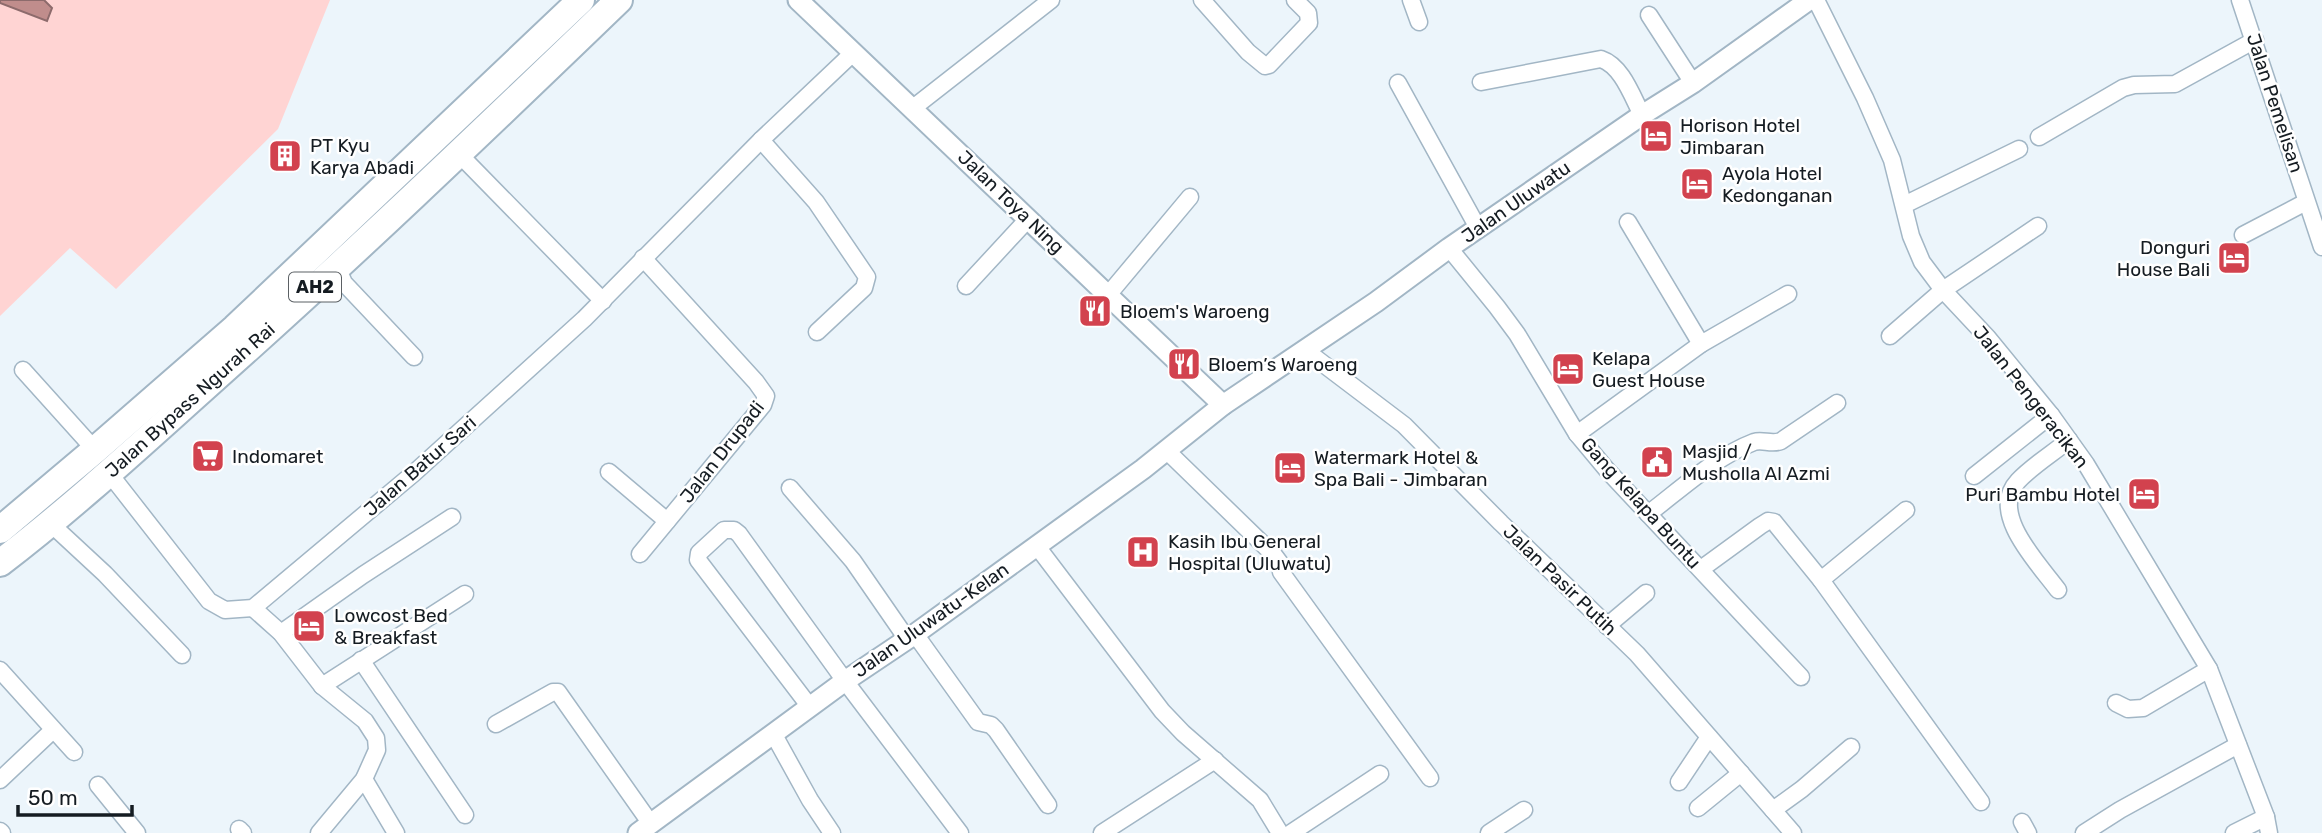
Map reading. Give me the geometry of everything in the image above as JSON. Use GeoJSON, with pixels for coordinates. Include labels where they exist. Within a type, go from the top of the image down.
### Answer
{"type":"FeatureCollection","features":[{"type":"Feature","properties":{"kind":"highway","name":"Jalan Bypass Ngurah Rai"},"geometry":{"type":"LineString","coordinates":[[0,530],[235,328],[581,0]]}},
{"type":"Feature","properties":{"kind":"highway","name":"Jalan Bypass Ngurah Rai"},"geometry":{"type":"LineString","coordinates":[[0,563],[109,473],[337,267],[619,0]]}},
{"type":"Feature","properties":{"kind":"street","name":"Jalan Toya Ning"},"geometry":{"type":"LineString","coordinates":[[798,0],[1223,405]]}},
{"type":"Feature","properties":{"kind":"street"},"geometry":{"type":"LineString","coordinates":[[913,108],[1051,0]]}},
{"type":"Feature","properties":{"kind":"street"},"geometry":{"type":"LineString","coordinates":[[1202,0],[1248,52],[1265,66],[1309,23],[1308,13],[1295,0]]}},
{"type":"Feature","properties":{"kind":"street"},"geometry":{"type":"LineString","coordinates":[[1411,0],[1419,22]]}},
{"type":"Feature","properties":{"kind":"street","name":"Jalan Uluwatu"},"geometry":{"type":"LineString","coordinates":[[1223,405],[1642,115],[1693,83],[1809,0]]}},
{"type":"Feature","properties":{"kind":"street","name":"Jalan Pengeracikan"},"geometry":{"type":"LineString","coordinates":[[1816,0],[1865,98],[1892,160],[1916,251],[1943,290],[1988,338],[2051,415],[2086,464],[2209,669],[2268,825]]}},
{"type":"Feature","properties":{"kind":"street","name":"Jalan Pemelisan"},"geometry":{"type":"LineString","coordinates":[[2240,0],[2322,247]]}},
{"type":"Feature","properties":{"kind":"street"},"geometry":{"type":"LineString","coordinates":[[1649,15],[1693,83]]}},
{"type":"Feature","properties":{"kind":"street"},"geometry":{"type":"LineString","coordinates":[[2039,137],[2123,88],[2175,83],[2255,40]]}},
{"type":"Feature","properties":{"kind":"street"},"geometry":{"type":"LineString","coordinates":[[458,154],[603,301],[643,258],[854,52]]}},
{"type":"Feature","properties":{"kind":"street"},"geometry":{"type":"LineString","coordinates":[[1481,82],[1601,59],[1620,74],[1642,115]]}},
{"type":"Feature","properties":{"kind":"street"},"geometry":{"type":"LineString","coordinates":[[1398,83],[1478,228]]}},
{"type":"Feature","properties":{"kind":"street"},"geometry":{"type":"LineString","coordinates":[[761,141],[816,202],[867,277],[864,288],[817,332]]}},
{"type":"Feature","properties":{"kind":"street"},"geometry":{"type":"LineString","coordinates":[[1904,205],[2018,149]]}},
{"type":"Feature","properties":{"kind":"street"},"geometry":{"type":"LineString","coordinates":[[1108,295],[1190,197]]}},
{"type":"Feature","properties":{"kind":"street"},"geometry":{"type":"LineString","coordinates":[[2243,235],[2306,202]]}},
{"type":"Feature","properties":{"kind":"street"},"geometry":{"type":"LineString","coordinates":[[966,286],[1028,219]]}},
{"type":"Feature","properties":{"kind":"street"},"geometry":{"type":"LineString","coordinates":[[1628,222],[1701,344]]}},
{"type":"Feature","properties":{"kind":"street"},"geometry":{"type":"LineString","coordinates":[[1890,336],[1943,290],[2038,226]]}},
{"type":"Feature","properties":{"kind":"street","name":"Gang Kelapa Buntu"},"geometry":{"type":"LineString","coordinates":[[1449,248],[1517,334],[1577,434],[1613,478],[1801,677]]}},
{"type":"Feature","properties":{"kind":"street","name":"Jalan Drupadi"},"geometry":{"type":"LineString","coordinates":[[640,554],[763,405],[766,396],[643,258]]}},
{"type":"Feature","properties":{"kind":"street"},"geometry":{"type":"LineString","coordinates":[[337,267],[344,283],[414,357]]}},
{"type":"Feature","properties":{"kind":"street"},"geometry":{"type":"LineString","coordinates":[[1577,434],[1701,344],[1788,294]]}},
{"type":"Feature","properties":{"kind":"street","name":"Jalan Batur Sari"},"geometry":{"type":"LineString","coordinates":[[253,608],[414,473],[603,301]]}},
{"type":"Feature","properties":{"kind":"street","name":"Jalan Pasir Putih"},"geometry":{"type":"LineString","coordinates":[[1305,350],[1404,425],[1637,654],[1793,833]]}},
{"type":"Feature","properties":{"kind":"street"},"geometry":{"type":"LineString","coordinates":[[23,370],[96,450]]}},
{"type":"Feature","properties":{"kind":"street"},"geometry":{"type":"LineString","coordinates":[[1648,514],[1722,459],[1756,442],[1781,441],[1836,403]]}},
{"type":"Feature","properties":{"kind":"street","name":"Jalan Uluwatu-Kelan"},"geometry":{"type":"LineString","coordinates":[[643,830],[845,681],[1167,451],[1223,405]]}},
{"type":"Feature","properties":{"kind":"street"},"geometry":{"type":"LineString","coordinates":[[1974,476],[2051,415]]}},
{"type":"Feature","properties":{"kind":"street"},"geometry":{"type":"LineString","coordinates":[[2059,590],[2027,548],[2008,513],[2007,503],[2017,482],[2069,440]]}},
{"type":"Feature","properties":{"kind":"street"},"geometry":{"type":"LineString","coordinates":[[1167,451],[1274,555],[1280,563],[1281,572],[1430,778]]}},
{"type":"Feature","properties":{"kind":"street"},"geometry":{"type":"LineString","coordinates":[[609,472],[667,520]]}},
{"type":"Feature","properties":{"kind":"street"},"geometry":{"type":"LineString","coordinates":[[109,473],[209,601],[225,610],[253,608],[281,633],[322,687],[365,721],[375,734],[377,751],[364,779],[319,833]]}},
{"type":"Feature","properties":{"kind":"street"},"geometry":{"type":"LineString","coordinates":[[790,488],[847,553],[978,722],[991,725],[996,730],[1048,805]]}},
{"type":"Feature","properties":{"kind":"street"},"geometry":{"type":"LineString","coordinates":[[1821,580],[1906,510]]}},
{"type":"Feature","properties":{"kind":"street"},"geometry":{"type":"LineString","coordinates":[[281,633],[452,517]]}},
{"type":"Feature","properties":{"kind":"street"},"geometry":{"type":"LineString","coordinates":[[1701,569],[1760,526],[1770,521],[1774,523],[1821,580],[1981,802]]}},
{"type":"Feature","properties":{"kind":"street"},"geometry":{"type":"LineString","coordinates":[[50,523],[105,574],[182,655]]}},
{"type":"Feature","properties":{"kind":"street"},"geometry":{"type":"LineString","coordinates":[[810,707],[698,560],[699,553],[722,532],[729,529],[740,534],[845,681],[960,833]]}},
{"type":"Feature","properties":{"kind":"street"},"geometry":{"type":"LineString","coordinates":[[1036,545],[1167,717],[1260,800],[1280,833]]}},
{"type":"Feature","properties":{"kind":"street"},"geometry":{"type":"LineString","coordinates":[[1607,626],[1646,593]]}},
{"type":"Feature","properties":{"kind":"street"},"geometry":{"type":"LineString","coordinates":[[322,687],[465,594]]}},
{"type":"Feature","properties":{"kind":"street"},"geometry":{"type":"LineString","coordinates":[[361,660],[465,816]]}},
{"type":"Feature","properties":{"kind":"street"},"geometry":{"type":"LineString","coordinates":[[2116,703],[2128,709],[2143,708],[2209,669]]}},
{"type":"Feature","properties":{"kind":"street"},"geometry":{"type":"LineString","coordinates":[[0,670],[74,752]]}},
{"type":"Feature","properties":{"kind":"street"},"geometry":{"type":"LineString","coordinates":[[496,724],[553,692],[560,694],[643,830]]}},
{"type":"Feature","properties":{"kind":"street"},"geometry":{"type":"LineString","coordinates":[[0,780],[53,730]]}},
{"type":"Feature","properties":{"kind":"street"},"geometry":{"type":"LineString","coordinates":[[774,735],[810,800],[832,833]]}},
{"type":"Feature","properties":{"kind":"street"},"geometry":{"type":"LineString","coordinates":[[1679,782],[1709,737]]}},
{"type":"Feature","properties":{"kind":"street"},"geometry":{"type":"LineString","coordinates":[[2084,833],[2120,810],[2238,746]]}},
{"type":"Feature","properties":{"kind":"street"},"geometry":{"type":"LineString","coordinates":[[1773,810],[1851,747]]}},
{"type":"Feature","properties":{"kind":"street"},"geometry":{"type":"LineString","coordinates":[[1102,833],[1215,760]]}},
{"type":"Feature","properties":{"kind":"street"},"geometry":{"type":"LineString","coordinates":[[1698,807],[1741,773]]}},
{"type":"Feature","properties":{"kind":"street"},"geometry":{"type":"LineString","coordinates":[[1291,833],[1380,774]]}},
{"type":"Feature","properties":{"kind":"street"},"geometry":{"type":"LineString","coordinates":[[364,779],[396,833]]}},
{"type":"Feature","properties":{"kind":"street"},"geometry":{"type":"LineString","coordinates":[[98,785],[137,833]]}},
{"type":"Feature","properties":{"kind":"street"},"geometry":{"type":"LineString","coordinates":[[1489,833],[1524,810]]}},
{"type":"Feature","properties":{"kind":"street"},"geometry":{"type":"LineString","coordinates":[[2234,833],[2268,825]]}},
{"type":"Feature","properties":{"kind":"shaded area"},"geometry":{"type":"Polygon","coordinates":[[[0,0],[44,0],[52,8],[47,21],[0,3],[0,0]]]}},
{"type":"Feature","properties":{"kind":"shaded area"},"geometry":{"type":"Polygon","coordinates":[[[44,0],[330,0],[278,129],[116,289],[70,248],[0,316],[0,3],[46,21],[52,8],[44,0]]]}},
{"type":"Feature","properties":{"kind":"place","name":"Horison Hotel Jimbaran"},"geometry":{"type":"Point","coordinates":[1656,136]}},
{"type":"Feature","properties":{"kind":"place","name":"PT Kyu Karya Abadi"},"geometry":{"type":"Point","coordinates":[285,156]}},
{"type":"Feature","properties":{"kind":"place","name":"Ayola Hotel Kedonganan"},"geometry":{"type":"Point","coordinates":[1697,184]}},
{"type":"Feature","properties":{"kind":"place","name":"Donguri House Bali"},"geometry":{"type":"Point","coordinates":[2234,258]}},
{"type":"Feature","properties":{"kind":"place","name":"Bloem's Waroeng"},"geometry":{"type":"Point","coordinates":[1095,311]}},
{"type":"Feature","properties":{"kind":"place","name":"Bloem’s Waroeng"},"geometry":{"type":"Point","coordinates":[1184,364]}},
{"type":"Feature","properties":{"kind":"place","name":"Kelapa Guest House"},"geometry":{"type":"Point","coordinates":[1568,369]}},
{"type":"Feature","properties":{"kind":"place","name":"Indomaret"},"geometry":{"type":"Point","coordinates":[208,456]}},
{"type":"Feature","properties":{"kind":"place","name":"Masjid / Musholla Al Azmi"},"geometry":{"type":"Point","coordinates":[1657,462]}},
{"type":"Feature","properties":{"kind":"place","name":"Watermark Hotel & Spa Bali - Jimbaran"},"geometry":{"type":"Point","coordinates":[1290,468]}},
{"type":"Feature","properties":{"kind":"place","name":"Puri Bambu Hotel"},"geometry":{"type":"Point","coordinates":[2144,494]}},
{"type":"Feature","properties":{"kind":"place","name":"Kasih Ibu General Hospital (Uluwatu)"},"geometry":{"type":"Point","coordinates":[1143,552]}},
{"type":"Feature","properties":{"kind":"place","name":"Lowcost Bed & Breakfast"},"geometry":{"type":"Point","coordinates":[309,626]}}]}
